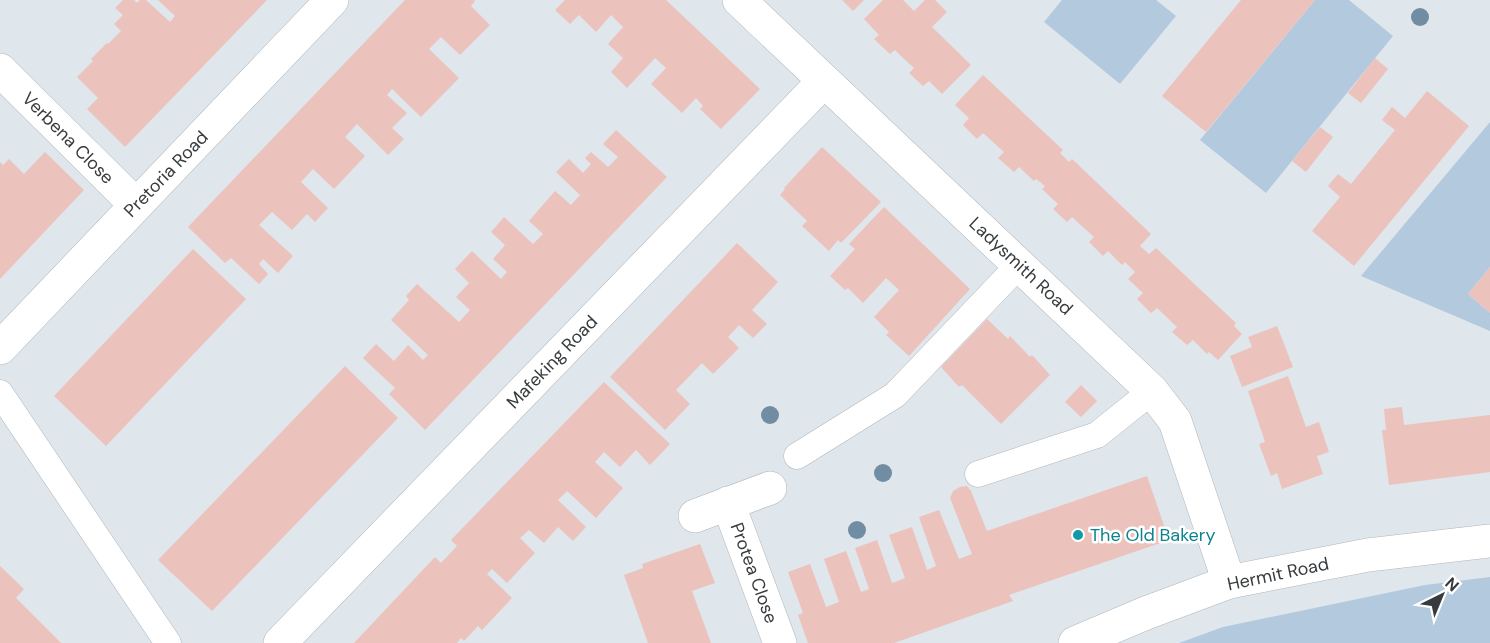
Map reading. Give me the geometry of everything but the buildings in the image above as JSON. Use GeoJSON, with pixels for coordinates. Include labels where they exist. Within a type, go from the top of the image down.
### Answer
{"type":"FeatureCollection","features":[{"type":"Feature","properties":{"kind":"street","name":"Pretoria Road"},"geometry":{"type":"LineString","coordinates":[[0,348],[332,0]]}},
{"type":"Feature","properties":{"kind":"street","name":"Ladysmith Road"},"geometry":{"type":"LineString","coordinates":[[739,0],[1152,391],[1175,421],[1229,582]]}},
{"type":"Feature","properties":{"kind":"street","name":"Verbena Close"},"geometry":{"type":"LineString","coordinates":[[0,70],[136,205]]}},
{"type":"Feature","properties":{"kind":"street","name":"Mafeking Road"},"geometry":{"type":"LineString","coordinates":[[280,643],[824,81]]}},
{"type":"Feature","properties":{"kind":"street","name":"Protea Close"},"geometry":{"type":"LineString","coordinates":[[695,516],[770,488]]}},
{"type":"Feature","properties":{"kind":"street","name":"Protea Close"},"geometry":{"type":"LineString","coordinates":[[728,503],[780,643]]}},
{"type":"Feature","properties":{"kind":"street","name":"Hermit Road"},"geometry":{"type":"LineString","coordinates":[[1075,643],[1229,582],[1368,555],[1490,541]]}},
{"type":"Feature","properties":{"kind":"lane"},"geometry":{"type":"LineString","coordinates":[[797,456],[895,395],[1019,265]]}},
{"type":"Feature","properties":{"kind":"lane"},"geometry":{"type":"LineString","coordinates":[[978,474],[1097,435],[1152,391]]}},
{"type":"Feature","properties":{"kind":"lane"},"geometry":{"type":"LineString","coordinates":[[0,393],[168,643]]}},
{"type":"Feature","properties":{"kind":"shaded area"},"geometry":{"type":"Polygon","coordinates":[[[1062,0],[1156,0],[1176,16],[1120,84],[1044,22],[1062,0]]]}},
{"type":"Feature","properties":{"kind":"shaded area"},"geometry":{"type":"Polygon","coordinates":[[[1315,0],[1349,0],[1393,36],[1266,193],[1200,140],[1315,0]]]}},
{"type":"Feature","properties":{"kind":"shaded area"},"geometry":{"type":"Polygon","coordinates":[[[1490,122],[1490,267],[1468,294],[1490,313],[1490,331],[1361,276],[1490,122]]]}},
{"type":"Feature","properties":{"kind":"shaded area"},"geometry":{"type":"Polygon","coordinates":[[[1490,577],[1490,643],[1179,643],[1223,627],[1425,585],[1490,577]]]}},
{"type":"Feature","properties":{"kind":"place","name":"The Old Bakery"},"geometry":{"type":"Point","coordinates":[1078,535]}}]}
